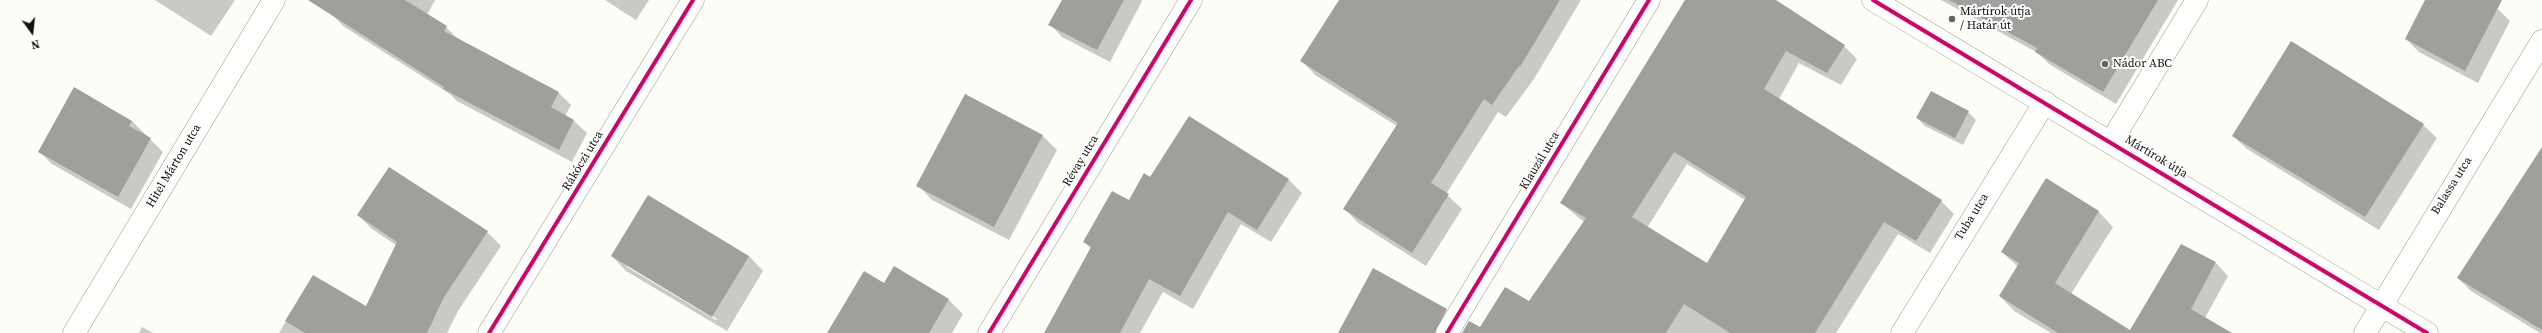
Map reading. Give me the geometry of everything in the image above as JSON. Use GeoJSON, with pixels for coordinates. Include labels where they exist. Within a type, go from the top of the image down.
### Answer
{"type":"FeatureCollection","features":[{"type":"Feature","properties":{"kind":"street","name":"Hitel Márton utca"},"geometry":{"type":"LineString","coordinates":[[74,333],[274,0]]}},
{"type":"Feature","properties":{"kind":"street","name":"Rákóczi utca"},"geometry":{"type":"LineString","coordinates":[[489,333],[693,0]]}},
{"type":"Feature","properties":{"kind":"street","name":"Révay utca"},"geometry":{"type":"LineString","coordinates":[[989,333],[1191,0]]}},
{"type":"Feature","properties":{"kind":"street","name":"Klauzál utca"},"geometry":{"type":"LineString","coordinates":[[1447,333],[1649,0]]}},
{"type":"Feature","properties":{"kind":"street","name":"Mártírok útja"},"geometry":{"type":"LineString","coordinates":[[1873,0],[2427,333]]}},
{"type":"Feature","properties":{"kind":"street"},"geometry":{"type":"LineString","coordinates":[[2111,142],[2197,0]]}},
{"type":"Feature","properties":{"kind":"street","name":"Balassa utca"},"geometry":{"type":"LineString","coordinates":[[2365,333],[2542,41]]}},
{"type":"Feature","properties":{"kind":"street","name":"Tuba utca"},"geometry":{"type":"LineString","coordinates":[[1902,333],[2045,102]]}},
{"type":"Feature","properties":{"kind":"building"},"geometry":{"type":"Polygon","coordinates":[[[308,0],[405,0],[447,26],[444,31],[559,92],[551,107],[574,120],[559,150],[443,89],[444,87],[308,0]]]}},
{"type":"Feature","properties":{"kind":"building"},"geometry":{"type":"Polygon","coordinates":[[[1062,0],[1124,0],[1097,50],[1048,25],[1062,0]]]}},
{"type":"Feature","properties":{"kind":"building"},"geometry":{"type":"Polygon","coordinates":[[[1339,0],[1560,0],[1520,67],[1519,66],[1492,105],[1484,99],[1431,183],[1449,194],[1412,253],[1343,209],[1398,123],[1300,61],[1339,0]]]}},
{"type":"Feature","properties":{"kind":"building"},"geometry":{"type":"Polygon","coordinates":[[[1685,0],[1776,0],[1845,45],[1827,73],[1786,51],[1764,89],[1942,200],[1916,241],[1884,222],[1815,333],[1730,333],[1684,304],[1666,333],[1462,333],[1469,321],[1480,327],[1505,287],[1529,301],[1586,218],[1560,203],[1685,0]],[[1674,152],[1632,217],[1707,263],[1746,197],[1674,152]]]}},
{"type":"Feature","properties":{"kind":"building"},"geometry":{"type":"Polygon","coordinates":[[[1949,0],[2158,0],[2103,92],[2035,52],[2037,48],[1949,0]]]}},
{"type":"Feature","properties":{"kind":"building"},"geometry":{"type":"Polygon","coordinates":[[[2425,0],[2502,0],[2465,71],[2405,39],[2425,0]]]}},
{"type":"Feature","properties":{"kind":"building"},"geometry":{"type":"Polygon","coordinates":[[[2291,41],[2424,124],[2365,217],[2232,136],[2291,41]]]}},
{"type":"Feature","properties":{"kind":"building"},"geometry":{"type":"Polygon","coordinates":[[[74,87],[132,121],[129,126],[151,138],[118,197],[38,152],[74,87]]]}},
{"type":"Feature","properties":{"kind":"building"},"geometry":{"type":"Polygon","coordinates":[[[1931,91],[1969,111],[1955,138],[1916,118],[1931,91]]]}},
{"type":"Feature","properties":{"kind":"building"},"geometry":{"type":"Polygon","coordinates":[[[965,94],[1043,135],[994,227],[916,186],[965,94]]]}},
{"type":"Feature","properties":{"kind":"building"},"geometry":{"type":"Polygon","coordinates":[[[1189,116],[1289,179],[1257,230],[1228,212],[1180,296],[1149,279],[1120,333],[1044,333],[1091,247],[1083,242],[1112,191],[1129,200],[1144,173],[1150,177],[1189,116]]]}},
{"type":"Feature","properties":{"kind":"building"},"geometry":{"type":"Polygon","coordinates":[[[2542,147],[2542,330],[2457,278],[2542,147]]]}},
{"type":"Feature","properties":{"kind":"building"},"geometry":{"type":"Polygon","coordinates":[[[389,167],[488,231],[444,297],[427,333],[305,333],[285,321],[313,275],[366,306],[397,242],[357,215],[389,167]]]}},
{"type":"Feature","properties":{"kind":"building"},"geometry":{"type":"Polygon","coordinates":[[[2046,178],[2099,211],[2055,283],[2130,330],[2181,244],[2216,262],[2191,309],[2232,333],[2058,333],[1999,296],[2019,263],[2001,252],[2046,178]]]}},
{"type":"Feature","properties":{"kind":"building"},"geometry":{"type":"Polygon","coordinates":[[[648,195],[749,256],[712,317],[611,256],[648,195]]]}},
{"type":"Feature","properties":{"kind":"building"},"geometry":{"type":"Polygon","coordinates":[[[894,266],[949,299],[929,333],[827,333],[864,271],[884,283],[894,266]]]}},
{"type":"Feature","properties":{"kind":"building"},"geometry":{"type":"Polygon","coordinates":[[[1373,268],[1447,309],[1435,333],[1338,333],[1373,268]]]}},
{"type":"Feature","properties":{"kind":"cycle path"},"geometry":{"type":"LineString","coordinates":[[489,333],[693,0]]}},
{"type":"Feature","properties":{"kind":"cycle path"},"geometry":{"type":"LineString","coordinates":[[989,333],[1191,0]]}},
{"type":"Feature","properties":{"kind":"cycle path"},"geometry":{"type":"LineString","coordinates":[[1447,333],[1649,0]]}},
{"type":"Feature","properties":{"kind":"cycle path"},"geometry":{"type":"LineString","coordinates":[[1873,0],[2427,333]]}},
{"type":"Feature","properties":{"kind":"place","name":"Mártírok útja / Határ út"},"geometry":{"type":"Point","coordinates":[1952,19]}},
{"type":"Feature","properties":{"kind":"place","name":"Nádor ABC"},"geometry":{"type":"Point","coordinates":[2105,64]}}]}
